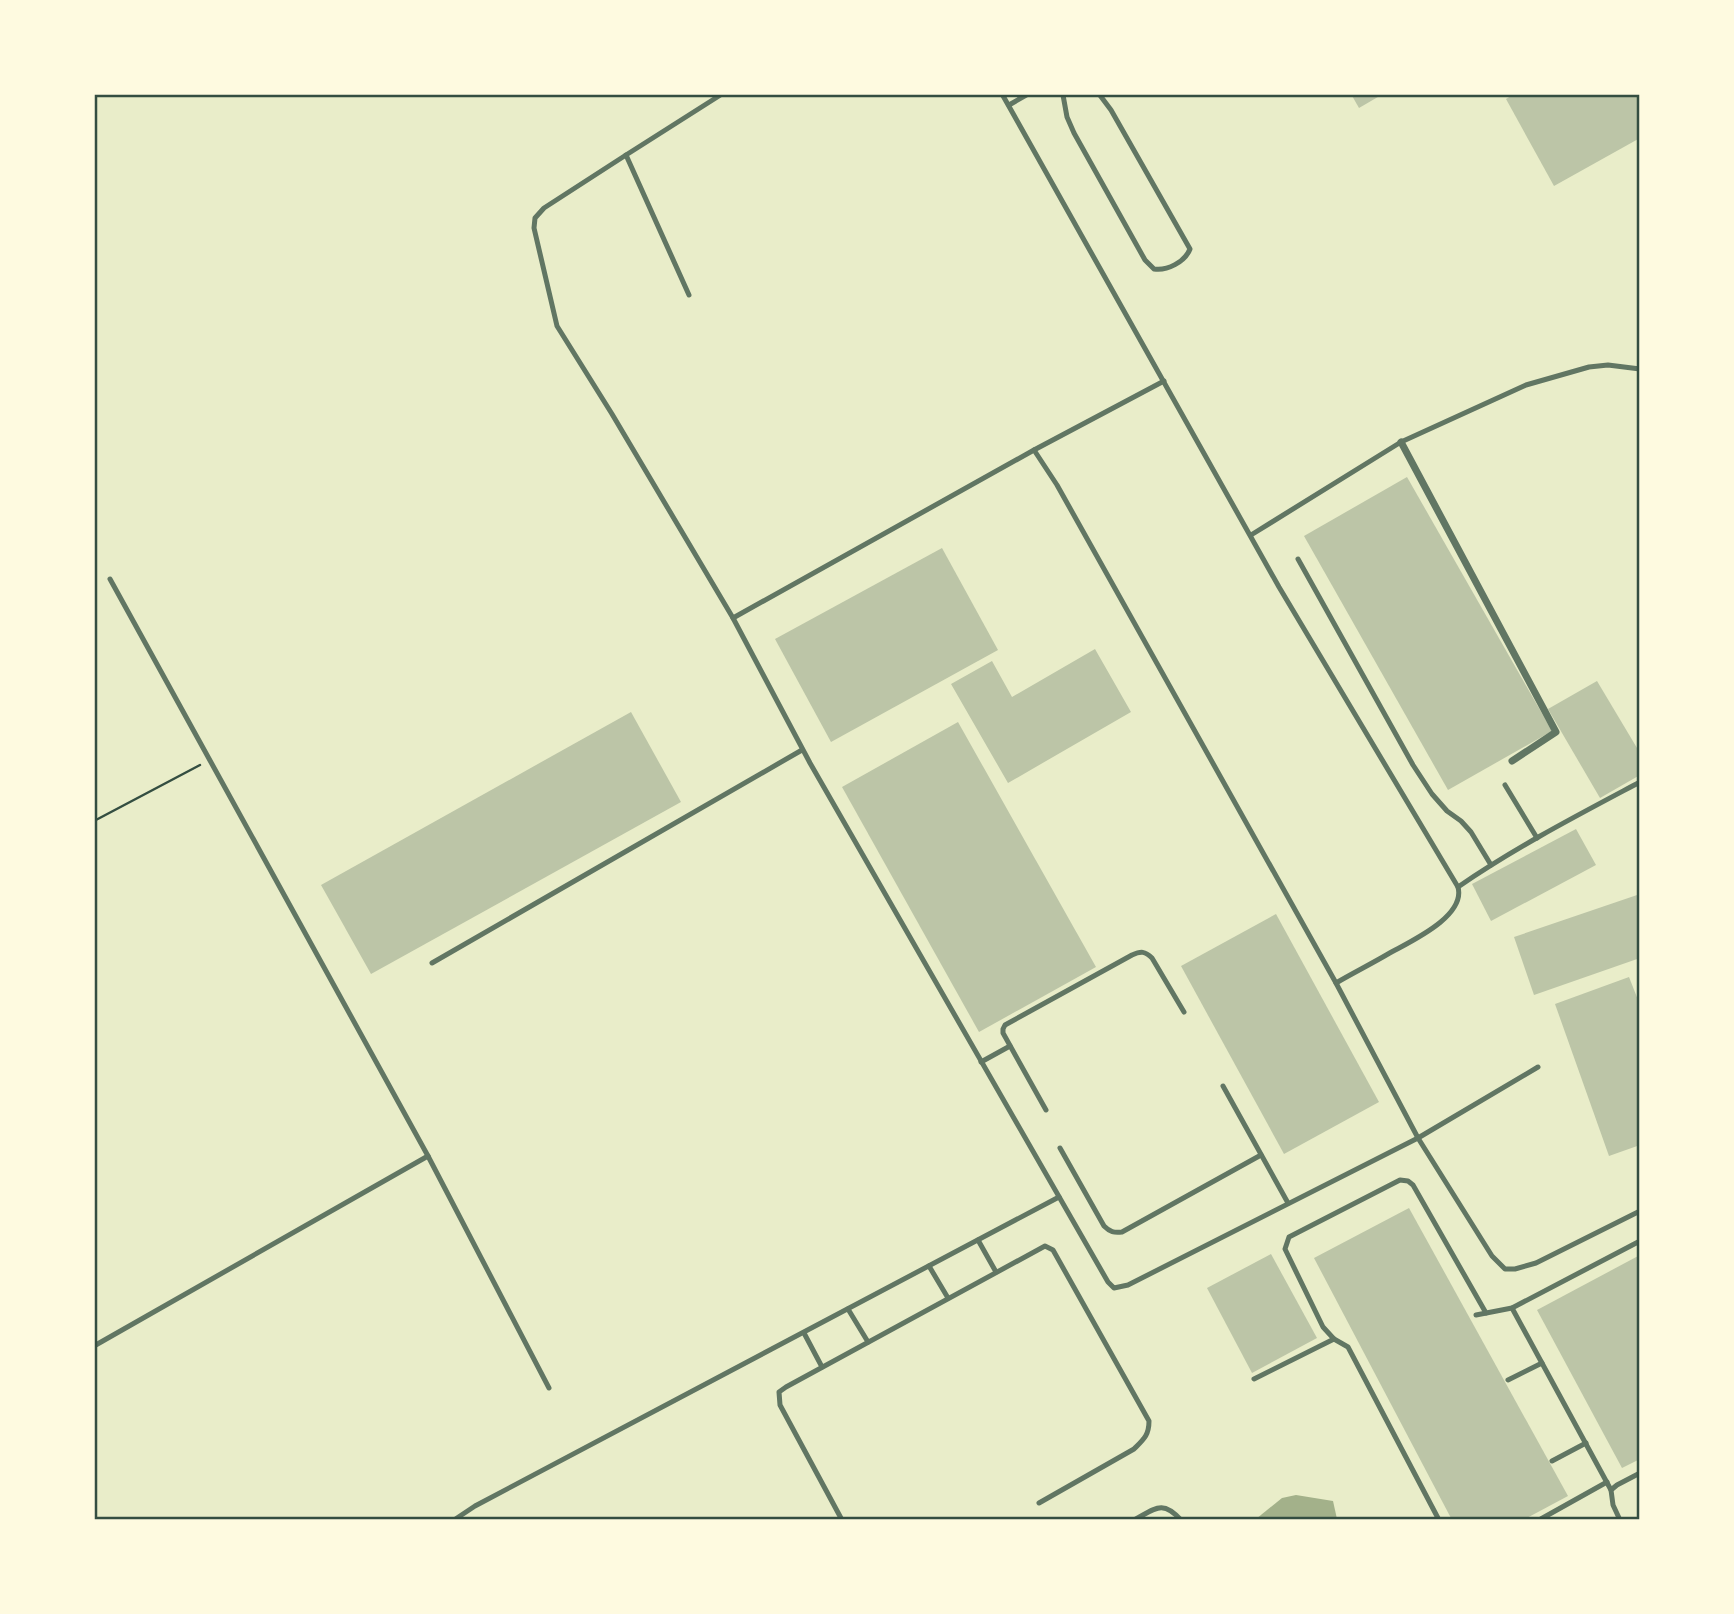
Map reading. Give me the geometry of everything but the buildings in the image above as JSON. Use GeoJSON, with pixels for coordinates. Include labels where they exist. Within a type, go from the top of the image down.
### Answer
{"type":"FeatureCollection","features":[{"type":"Feature","properties":{"kind":"street"},"geometry":{"type":"LineString","coordinates":[[1401,442],[1556,732],[1512,761]]}},
{"type":"Feature","properties":{"kind":"lane"},"geometry":{"type":"LineString","coordinates":[[722,94],[544,208],[536,218],[534,228],[556,326],[612,414],[733,618],[802,750],[1108,1282],[1118,1288],[1128,1285],[1418,1138],[1538,1067]]}},
{"type":"Feature","properties":{"kind":"lane"},"geometry":{"type":"LineString","coordinates":[[1002,94],[1279,587],[1458,887],[1459,899],[1439,924],[1336,983]]}},
{"type":"Feature","properties":{"kind":"lane"},"geometry":{"type":"LineString","coordinates":[[1009,105],[1028,94]]}},
{"type":"Feature","properties":{"kind":"lane"},"geometry":{"type":"LineString","coordinates":[[1072,95],[1062,95],[1074,132],[1145,260],[1154,269],[1163,270],[1187,256],[1189,245],[1111,110],[1099,94]]}},
{"type":"Feature","properties":{"kind":"lane"},"geometry":{"type":"LineString","coordinates":[[626,155],[689,295]]}},
{"type":"Feature","properties":{"kind":"lane"},"geometry":{"type":"LineString","coordinates":[[1251,535],[1401,442],[1526,385],[1589,367],[1608,365],[1640,369]]}},
{"type":"Feature","properties":{"kind":"lane"},"geometry":{"type":"LineString","coordinates":[[733,618],[1034,450],[1164,381]]}},
{"type":"Feature","properties":{"kind":"lane"},"geometry":{"type":"LineString","coordinates":[[1034,450],[1057,485],[1336,983],[1418,1138],[1492,1256],[1505,1269],[1536,1263],[1640,1211]]}},
{"type":"Feature","properties":{"kind":"lane"},"geometry":{"type":"LineString","coordinates":[[1298,559],[1419,775],[1438,802],[1471,832],[1491,864]]}},
{"type":"Feature","properties":{"kind":"lane"},"geometry":{"type":"LineString","coordinates":[[110,579],[428,1156],[549,1388]]}},
{"type":"Feature","properties":{"kind":"lane"},"geometry":{"type":"LineString","coordinates":[[432,963],[802,750]]}},
{"type":"Feature","properties":{"kind":"lane"},"geometry":{"type":"LineString","coordinates":[[1458,887],[1491,864],[1640,782]]}},
{"type":"Feature","properties":{"kind":"lane"},"geometry":{"type":"LineString","coordinates":[[1505,785],[1537,838]]}},
{"type":"Feature","properties":{"kind":"lane"},"geometry":{"type":"LineString","coordinates":[[1046,1110],[1003,1033],[1005,1025],[1141,951],[1152,958],[1184,1012]]}},
{"type":"Feature","properties":{"kind":"lane"},"geometry":{"type":"LineString","coordinates":[[981,1062],[1010,1046]]}},
{"type":"Feature","properties":{"kind":"lane"},"geometry":{"type":"LineString","coordinates":[[1223,1086],[1288,1203]]}},
{"type":"Feature","properties":{"kind":"lane"},"geometry":{"type":"LineString","coordinates":[[1060,1148],[1104,1226],[1114,1233],[1122,1232],[1261,1154]]}},
{"type":"Feature","properties":{"kind":"lane"},"geometry":{"type":"LineString","coordinates":[[94,1346],[428,1156]]}},
{"type":"Feature","properties":{"kind":"lane"},"geometry":{"type":"LineString","coordinates":[[1439,1520],[1348,1347],[1334,1339],[1323,1326],[1285,1249],[1289,1237],[1400,1180],[1408,1181],[1413,1185],[1486,1313]]}},
{"type":"Feature","properties":{"kind":"lane"},"geometry":{"type":"LineString","coordinates":[[454,1520],[487,1500],[1059,1197]]}},
{"type":"Feature","properties":{"kind":"lane"},"geometry":{"type":"LineString","coordinates":[[978,1240],[996,1272]]}},
{"type":"Feature","properties":{"kind":"lane"},"geometry":{"type":"LineString","coordinates":[[1476,1315],[1512,1308],[1640,1241]]}},
{"type":"Feature","properties":{"kind":"lane"},"geometry":{"type":"LineString","coordinates":[[842,1520],[780,1405],[779,1392],[1045,1246],[1053,1250],[1149,1421],[1149,1430],[1134,1449],[1039,1503]]}},
{"type":"Feature","properties":{"kind":"lane"},"geometry":{"type":"LineString","coordinates":[[929,1266],[948,1298]]}},
{"type":"Feature","properties":{"kind":"lane"},"geometry":{"type":"LineString","coordinates":[[1512,1308],[1607,1482],[1620,1520]]}},
{"type":"Feature","properties":{"kind":"lane"},"geometry":{"type":"LineString","coordinates":[[848,1309],[868,1342]]}},
{"type":"Feature","properties":{"kind":"lane"},"geometry":{"type":"LineString","coordinates":[[804,1333],[822,1367]]}},
{"type":"Feature","properties":{"kind":"lane"},"geometry":{"type":"LineString","coordinates":[[1254,1379],[1334,1339]]}},
{"type":"Feature","properties":{"kind":"lane"},"geometry":{"type":"LineString","coordinates":[[1508,1380],[1542,1363]]}},
{"type":"Feature","properties":{"kind":"lane"},"geometry":{"type":"LineString","coordinates":[[1552,1461],[1586,1443]]}},
{"type":"Feature","properties":{"kind":"lane"},"geometry":{"type":"LineString","coordinates":[[1611,1490],[1640,1473]]}},
{"type":"Feature","properties":{"kind":"lane"},"geometry":{"type":"LineString","coordinates":[[1539,1520],[1607,1482]]}},
{"type":"Feature","properties":{"kind":"lane"},"geometry":{"type":"LineString","coordinates":[[1134,1520],[1158,1507],[1167,1507],[1181,1520]]}},
{"type":"Feature","properties":{"kind":"path"},"geometry":{"type":"LineString","coordinates":[[94,821],[210,760]]}},
{"type":"Feature","properties":{"kind":"shaded area"},"geometry":{"type":"Polygon","coordinates":[[[1296,1495],[1333,1501],[1337,1519],[1256,1519],[1282,1498],[1296,1495]]]}}]}
